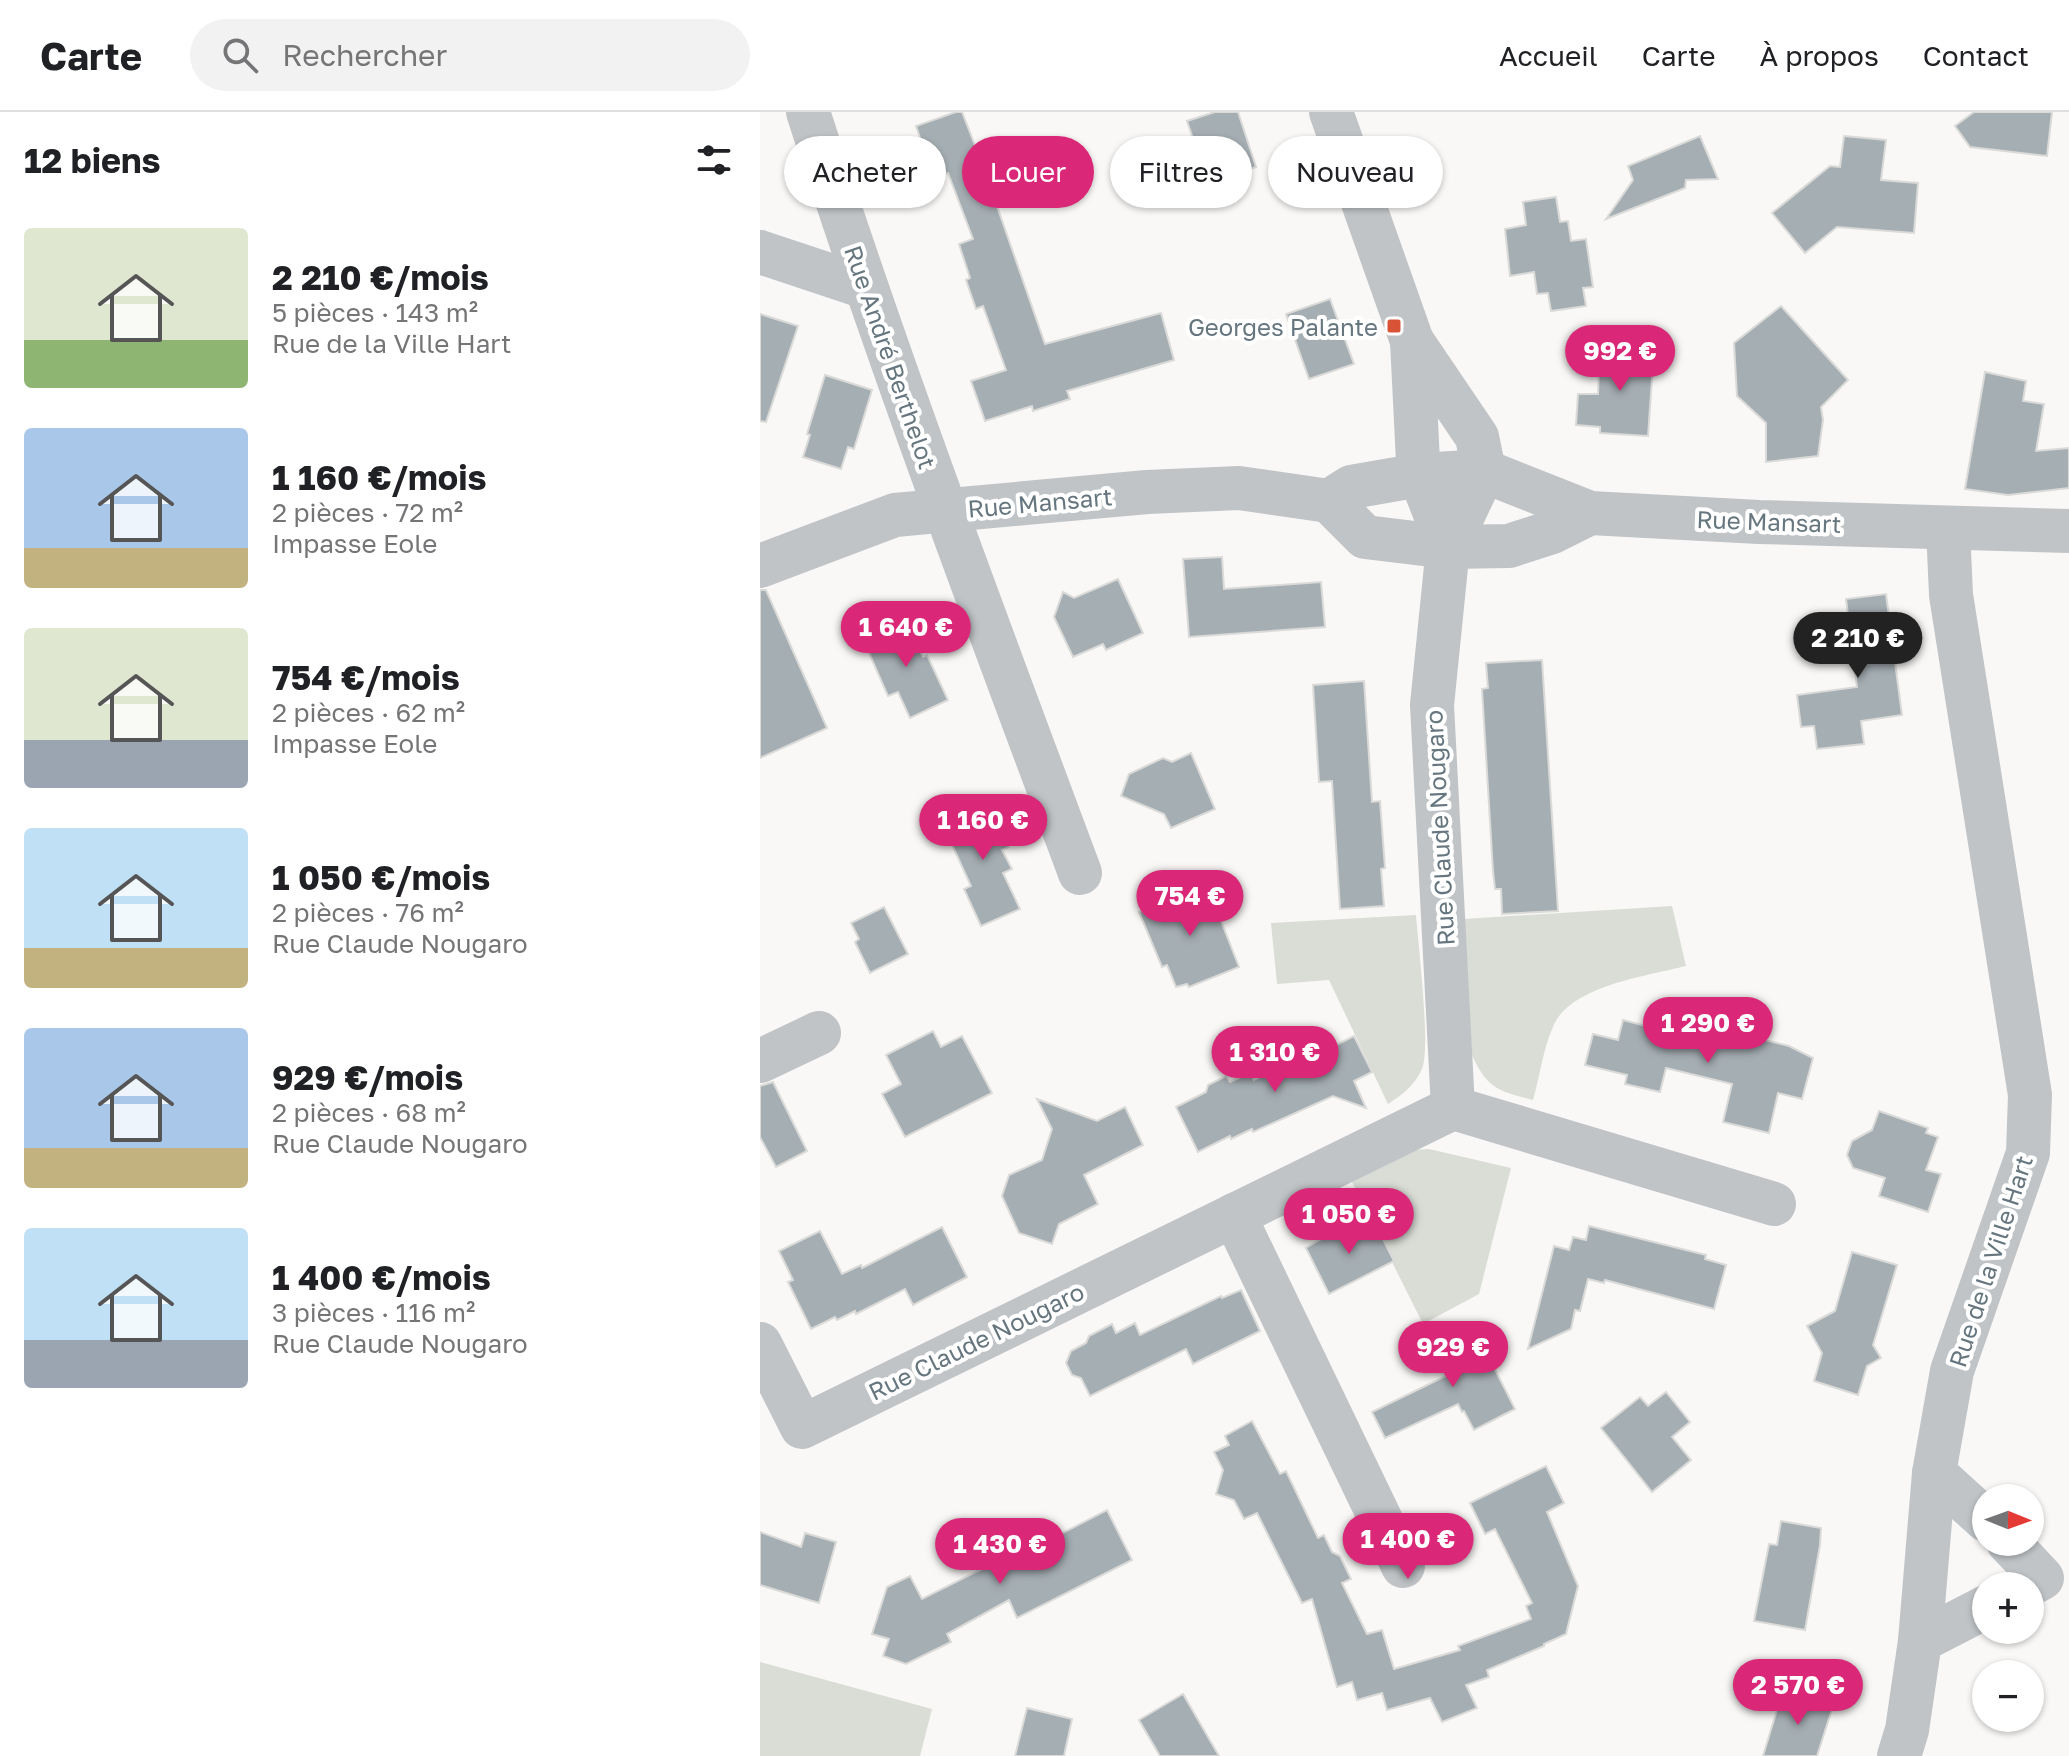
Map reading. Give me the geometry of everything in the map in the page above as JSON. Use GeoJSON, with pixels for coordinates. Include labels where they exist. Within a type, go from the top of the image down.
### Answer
{"type":"FeatureCollection","features":[{"type":"Feature","properties":{"kind":"street","name":"Rue André Berthelot"},"geometry":{"type":"LineString","coordinates":[[808,112],[865,287],[945,511],[1080,873]]}},
{"type":"Feature","properties":{"kind":"street"},"geometry":{"type":"LineString","coordinates":[[1331,112],[1412,341],[1477,437],[1484,471],[1448,547]]}},
{"type":"Feature","properties":{"kind":"street"},"geometry":{"type":"LineString","coordinates":[[760,252],[865,287]]}},
{"type":"Feature","properties":{"kind":"street"},"geometry":{"type":"LineString","coordinates":[[1412,341],[1415,436],[1420,475],[1448,547]]}},
{"type":"Feature","properties":{"kind":"street","name":"Rue Mansart"},"geometry":{"type":"LineString","coordinates":[[1329,501],[1351,487],[1420,475],[1484,471],[1590,513],[2069,531]]}},
{"type":"Feature","properties":{"kind":"street","name":"Rue Mansart"},"geometry":{"type":"LineString","coordinates":[[760,566],[895,515],[1147,492],[1239,488],[1329,501],[1365,537],[1448,547],[1509,546],[1552,532],[1590,513]]}},
{"type":"Feature","properties":{"kind":"street","name":"Rue de la Ville Hart"},"geometry":{"type":"LineString","coordinates":[[1899,1756],[1907,1730],[1920,1641],[1934,1473],[1952,1371],[2028,1153],[2030,1095],[1951,595],[1948,528]]}},
{"type":"Feature","properties":{"kind":"street","name":"Rue Claude Nougaro"},"geometry":{"type":"LineString","coordinates":[[760,1344],[802,1427],[1453,1108],[1432,705],[1448,547]]}},
{"type":"Feature","properties":{"kind":"street"},"geometry":{"type":"LineString","coordinates":[[760,1061],[819,1033]]}},
{"type":"Feature","properties":{"kind":"street"},"geometry":{"type":"LineString","coordinates":[[1453,1108],[1774,1204]]}},
{"type":"Feature","properties":{"kind":"street"},"geometry":{"type":"LineString","coordinates":[[1234,1215],[1403,1566]]}},
{"type":"Feature","properties":{"kind":"street"},"geometry":{"type":"LineString","coordinates":[[1934,1473],[1972,1507]]}},
{"type":"Feature","properties":{"kind":"street"},"geometry":{"type":"LineString","coordinates":[[2021,1556],[2036,1572]]}},
{"type":"Feature","properties":{"kind":"street"},"geometry":{"type":"LineString","coordinates":[[1920,1641],[1972,1614]]}},
{"type":"Feature","properties":{"kind":"shaded area"},"geometry":{"type":"Polygon","coordinates":[[[1672,906],[1686,966],[1592,992],[1562,1013],[1553,1027],[1544,1053],[1533,1100],[1503,1091],[1489,1082],[1472,1055],[1463,919],[1672,906]]]}},
{"type":"Feature","properties":{"kind":"shaded area"},"geometry":{"type":"Polygon","coordinates":[[[1416,915],[1425,1018],[1424,1057],[1416,1080],[1388,1104],[1329,980],[1277,984],[1271,923],[1416,915]]]}},
{"type":"Feature","properties":{"kind":"shaded area"},"geometry":{"type":"Polygon","coordinates":[[[1429,1149],[1511,1168],[1479,1294],[1423,1324],[1348,1174],[1397,1151],[1429,1149]]]}},
{"type":"Feature","properties":{"kind":"shaded area"},"geometry":{"type":"Polygon","coordinates":[[[760,1662],[932,1709],[920,1756],[760,1756],[760,1662]]]}},
{"type":"Feature","properties":{"kind":"building"},"geometry":{"type":"Polygon","coordinates":[[[962,112],[971,136],[962,136],[962,208],[998,208],[1045,344],[1161,313],[1174,360],[1067,391],[1070,399],[1033,411],[1032,406],[985,421],[971,381],[1006,370],[983,306],[976,309],[966,280],[970,278],[959,244],[973,239],[946,174],[946,136],[919,136],[916,126],[962,112]]]}},
{"type":"Feature","properties":{"kind":"building"},"geometry":{"type":"Polygon","coordinates":[[[1215,112],[1238,112],[1246,136],[1192,136],[1187,121],[1215,112]]]}},
{"type":"Feature","properties":{"kind":"building"},"geometry":{"type":"Polygon","coordinates":[[[1974,112],[2052,112],[2047,156],[1970,147],[1955,126],[1974,112]]]}},
{"type":"Feature","properties":{"kind":"building"},"geometry":{"type":"Polygon","coordinates":[[[1700,136],[1718,179],[1686,180],[1685,188],[1606,219],[1633,180],[1628,166],[1700,136]]]}},
{"type":"Feature","properties":{"kind":"building"},"geometry":{"type":"Polygon","coordinates":[[[1844,136],[1886,140],[1881,180],[1918,183],[1914,233],[1837,227],[1805,253],[1772,213],[1830,166],[1840,167],[1844,136]]]}},
{"type":"Feature","properties":{"kind":"building"},"geometry":{"type":"Polygon","coordinates":[[[1556,197],[1560,222],[1568,221],[1571,241],[1586,239],[1593,287],[1583,288],[1586,306],[1551,311],[1548,293],[1537,294],[1534,272],[1510,276],[1505,229],[1526,225],[1523,202],[1556,197]]]}},
{"type":"Feature","properties":{"kind":"building"},"geometry":{"type":"Polygon","coordinates":[[[1330,299],[1354,364],[1309,379],[1286,314],[1330,299]]]}},
{"type":"Feature","properties":{"kind":"building"},"geometry":{"type":"Polygon","coordinates":[[[1781,306],[1848,380],[1821,407],[1823,420],[1818,456],[1766,462],[1766,423],[1737,396],[1734,343],[1781,306]]]}},
{"type":"Feature","properties":{"kind":"building"},"geometry":{"type":"Polygon","coordinates":[[[760,314],[798,326],[766,422],[760,421],[760,314]]]}},
{"type":"Feature","properties":{"kind":"building"},"geometry":{"type":"Polygon","coordinates":[[[1600,346],[1654,350],[1648,436],[1600,433],[1600,427],[1576,425],[1578,394],[1598,394],[1600,346]]]}},
{"type":"Feature","properties":{"kind":"building"},"geometry":{"type":"Polygon","coordinates":[[[1985,372],[2026,381],[2023,401],[2044,404],[2036,451],[2069,448],[2069,488],[2008,495],[1965,489],[1985,372]]]}},
{"type":"Feature","properties":{"kind":"building"},"geometry":{"type":"Polygon","coordinates":[[[825,375],[872,390],[854,449],[848,447],[841,469],[803,457],[825,375]]]}},
{"type":"Feature","properties":{"kind":"building"},"geometry":{"type":"Polygon","coordinates":[[[1222,557],[1224,589],[1321,582],[1325,627],[1189,637],[1183,559],[1222,557]]]}},
{"type":"Feature","properties":{"kind":"building"},"geometry":{"type":"Polygon","coordinates":[[[1118,579],[1143,633],[1106,650],[1103,644],[1073,657],[1054,617],[1063,592],[1074,598],[1118,579]]]}},
{"type":"Feature","properties":{"kind":"building"},"geometry":{"type":"Polygon","coordinates":[[[760,590],[766,590],[827,728],[760,758],[760,590]]]}},
{"type":"Feature","properties":{"kind":"building"},"geometry":{"type":"Polygon","coordinates":[[[1886,594],[1902,715],[1861,721],[1864,744],[1817,749],[1814,726],[1801,727],[1797,695],[1857,687],[1846,599],[1886,594]]]}},
{"type":"Feature","properties":{"kind":"building"},"geometry":{"type":"Polygon","coordinates":[[[902,618],[913,643],[916,642],[923,657],[927,655],[948,700],[910,718],[898,692],[888,696],[869,653],[879,650],[871,632],[902,618]]]}},
{"type":"Feature","properties":{"kind":"building"},"geometry":{"type":"Polygon","coordinates":[[[1542,660],[1558,911],[1502,914],[1501,889],[1495,889],[1493,871],[1482,689],[1488,688],[1486,663],[1542,660]]]}},
{"type":"Feature","properties":{"kind":"building"},"geometry":{"type":"Polygon","coordinates":[[[1364,681],[1372,802],[1380,801],[1385,868],[1381,869],[1384,906],[1340,909],[1332,781],[1319,782],[1313,685],[1364,681]]]}},
{"type":"Feature","properties":{"kind":"building"},"geometry":{"type":"Polygon","coordinates":[[[1191,753],[1215,809],[1171,828],[1164,814],[1121,796],[1129,774],[1163,758],[1172,762],[1191,753]]]}},
{"type":"Feature","properties":{"kind":"building"},"geometry":{"type":"Polygon","coordinates":[[[988,802],[1009,847],[1002,850],[1012,869],[1003,873],[1020,909],[981,926],[964,889],[971,886],[942,823],[988,802]]]}},
{"type":"Feature","properties":{"kind":"building"},"geometry":{"type":"Polygon","coordinates":[[[1207,885],[1239,967],[1189,987],[1187,984],[1176,987],[1167,965],[1162,967],[1139,912],[1207,885]]]}},
{"type":"Feature","properties":{"kind":"building"},"geometry":{"type":"Polygon","coordinates":[[[884,907],[908,954],[870,973],[855,942],[859,939],[851,923],[884,907]]]}},
{"type":"Feature","properties":{"kind":"building"},"geometry":{"type":"Polygon","coordinates":[[[1677,1018],[1789,1046],[1813,1058],[1802,1099],[1778,1093],[1769,1133],[1723,1122],[1732,1084],[1666,1068],[1660,1092],[1625,1084],[1627,1075],[1585,1065],[1593,1034],[1618,1040],[1623,1020],[1673,1033],[1677,1018]]]}},
{"type":"Feature","properties":{"kind":"building"},"geometry":{"type":"Polygon","coordinates":[[[933,1031],[941,1047],[962,1036],[992,1093],[905,1137],[882,1094],[901,1084],[886,1055],[933,1031]]]}},
{"type":"Feature","properties":{"kind":"building"},"geometry":{"type":"Polygon","coordinates":[[[1354,1036],[1372,1072],[1354,1081],[1366,1108],[1333,1096],[1253,1132],[1252,1129],[1231,1139],[1230,1136],[1198,1152],[1176,1107],[1206,1092],[1208,1085],[1226,1076],[1230,1082],[1250,1073],[1254,1080],[1334,1040],[1336,1045],[1354,1036]]]}},
{"type":"Feature","properties":{"kind":"building"},"geometry":{"type":"Polygon","coordinates":[[[773,1082],[807,1151],[776,1167],[760,1137],[760,1086],[773,1082]]]}},
{"type":"Feature","properties":{"kind":"building"},"geometry":{"type":"Polygon","coordinates":[[[1037,1099],[1097,1121],[1125,1107],[1143,1145],[1084,1175],[1098,1204],[1059,1224],[1052,1244],[1019,1233],[1002,1196],[1009,1175],[1042,1160],[1052,1129],[1037,1099]]]}},
{"type":"Feature","properties":{"kind":"building"},"geometry":{"type":"Polygon","coordinates":[[[1879,1111],[1928,1128],[1926,1133],[1938,1137],[1926,1170],[1941,1174],[1928,1212],[1879,1196],[1885,1178],[1853,1168],[1847,1155],[1852,1141],[1872,1130],[1879,1111]]]}},
{"type":"Feature","properties":{"kind":"building"},"geometry":{"type":"Polygon","coordinates":[[[1352,1221],[1358,1233],[1376,1225],[1394,1261],[1329,1294],[1306,1248],[1352,1221]]]}},
{"type":"Feature","properties":{"kind":"building"},"geometry":{"type":"Polygon","coordinates":[[[1589,1226],[1706,1255],[1705,1259],[1726,1265],[1714,1309],[1605,1280],[1604,1283],[1588,1279],[1580,1311],[1575,1310],[1571,1329],[1528,1349],[1554,1246],[1569,1250],[1573,1237],[1586,1240],[1589,1226]]]}},
{"type":"Feature","properties":{"kind":"building"},"geometry":{"type":"Polygon","coordinates":[[[942,1227],[967,1277],[913,1305],[905,1289],[856,1314],[855,1311],[837,1320],[835,1317],[811,1329],[788,1282],[793,1280],[779,1251],[820,1231],[842,1274],[861,1265],[862,1268],[942,1227]]]}},
{"type":"Feature","properties":{"kind":"building"},"geometry":{"type":"Polygon","coordinates":[[[1852,1252],[1897,1265],[1873,1345],[1881,1358],[1867,1366],[1858,1395],[1814,1381],[1822,1353],[1807,1326],[1835,1311],[1852,1252]]]}},
{"type":"Feature","properties":{"kind":"building"},"geometry":{"type":"Polygon","coordinates":[[[1241,1290],[1260,1331],[1193,1364],[1186,1349],[1090,1396],[1081,1378],[1072,1375],[1066,1363],[1071,1351],[1086,1343],[1089,1336],[1112,1324],[1116,1333],[1135,1323],[1140,1335],[1221,1296],[1241,1290]]]}},
{"type":"Feature","properties":{"kind":"building"},"geometry":{"type":"Polygon","coordinates":[[[1471,1322],[1515,1409],[1474,1430],[1458,1404],[1385,1438],[1372,1412],[1458,1370],[1441,1337],[1471,1322]]]}},
{"type":"Feature","properties":{"kind":"building"},"geometry":{"type":"Polygon","coordinates":[[[1666,1392],[1690,1422],[1672,1437],[1691,1460],[1652,1492],[1601,1428],[1640,1397],[1648,1406],[1666,1392]]]}},
{"type":"Feature","properties":{"kind":"building"},"geometry":{"type":"Polygon","coordinates":[[[1252,1421],[1280,1474],[1286,1471],[1318,1538],[1324,1535],[1332,1552],[1340,1556],[1351,1579],[1342,1583],[1367,1634],[1382,1630],[1394,1669],[1460,1650],[1458,1646],[1531,1619],[1526,1606],[1532,1603],[1495,1529],[1485,1534],[1470,1503],[1546,1466],[1564,1503],[1547,1512],[1578,1586],[1566,1634],[1487,1670],[1489,1677],[1466,1685],[1477,1708],[1442,1722],[1430,1698],[1387,1710],[1382,1693],[1357,1700],[1352,1682],[1337,1687],[1312,1599],[1302,1603],[1257,1513],[1244,1519],[1234,1500],[1216,1494],[1223,1470],[1214,1452],[1229,1445],[1225,1436],[1252,1421]]]}},
{"type":"Feature","properties":{"kind":"building"},"geometry":{"type":"Polygon","coordinates":[[[1107,1510],[1132,1560],[1017,1618],[1009,1600],[947,1634],[951,1642],[906,1664],[883,1656],[889,1639],[872,1634],[887,1587],[910,1576],[922,1599],[984,1568],[990,1551],[1004,1544],[1011,1546],[1049,1527],[1055,1537],[1107,1510]]]}},
{"type":"Feature","properties":{"kind":"building"},"geometry":{"type":"Polygon","coordinates":[[[1781,1521],[1821,1528],[1805,1630],[1754,1621],[1769,1544],[1777,1545],[1781,1521]]]}},
{"type":"Feature","properties":{"kind":"building"},"geometry":{"type":"Polygon","coordinates":[[[760,1532],[801,1547],[805,1533],[836,1542],[819,1603],[760,1585],[760,1532]]]}},
{"type":"Feature","properties":{"kind":"building"},"geometry":{"type":"Polygon","coordinates":[[[1783,1690],[1833,1706],[1817,1756],[1763,1756],[1783,1690]]]}},
{"type":"Feature","properties":{"kind":"building"},"geometry":{"type":"Polygon","coordinates":[[[1183,1694],[1219,1756],[1160,1756],[1139,1720],[1183,1694]]]}},
{"type":"Feature","properties":{"kind":"building"},"geometry":{"type":"Polygon","coordinates":[[[1027,1708],[1072,1719],[1064,1756],[1015,1756],[1027,1708]]]}},
{"type":"Feature","properties":{"kind":"place","name":"Georges Palante"},"geometry":{"type":"Point","coordinates":[1394,326]}}]}
